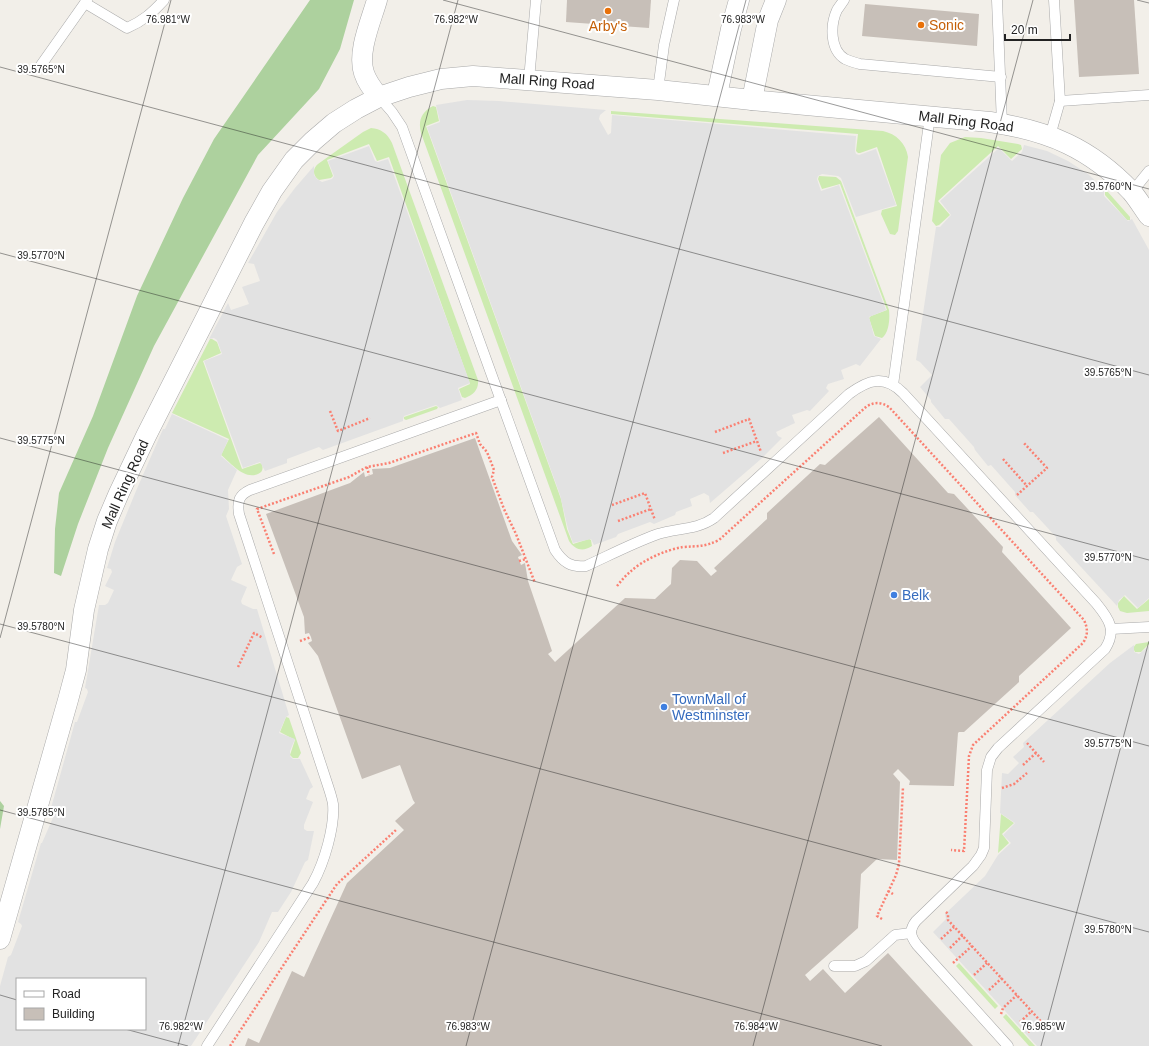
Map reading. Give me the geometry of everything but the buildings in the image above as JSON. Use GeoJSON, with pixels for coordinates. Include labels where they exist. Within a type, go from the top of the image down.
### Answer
{"type":"FeatureCollection","features":[{"type":"Feature","properties":{"kind":"street"},"geometry":{"type":"LineString","coordinates":[[377,0],[361,60],[364,73],[370,86],[379,98]]}},
{"type":"Feature","properties":{"kind":"street"},"geometry":{"type":"LineString","coordinates":[[717,96],[731,29],[739,0]]}},
{"type":"Feature","properties":{"kind":"street"},"geometry":{"type":"LineString","coordinates":[[752,100],[768,20],[776,0]]}},
{"type":"Feature","properties":{"kind":"street","name":"Mall Ring Road"},"geometry":{"type":"LineString","coordinates":[[0,939],[76,670],[84,610],[98,549],[107,520],[146,436],[218,292],[272,191],[294,160],[313,141],[356,109],[379,98],[409,87],[441,79],[473,76],[658,90],[1018,126],[1050,136],[1081,150],[1096,160],[1132,192],[1149,216]]}},
{"type":"Feature","properties":{"kind":"lane"},"geometry":{"type":"LineString","coordinates":[[39,68],[86,2],[127,28],[140,22],[154,11],[164,0]]}},
{"type":"Feature","properties":{"kind":"lane"},"geometry":{"type":"LineString","coordinates":[[529,80],[536,0]]}},
{"type":"Feature","properties":{"kind":"lane"},"geometry":{"type":"LineString","coordinates":[[658,90],[664,46],[674,0]]}},
{"type":"Feature","properties":{"kind":"lane"},"geometry":{"type":"LineString","coordinates":[[844,0],[834,21],[833,35],[836,49],[845,58],[860,64],[1001,77]]}},
{"type":"Feature","properties":{"kind":"lane"},"geometry":{"type":"LineString","coordinates":[[997,0],[1002,124]]}},
{"type":"Feature","properties":{"kind":"lane"},"geometry":{"type":"LineString","coordinates":[[1050,136],[1060,100],[1054,0]]}},
{"type":"Feature","properties":{"kind":"lane"},"geometry":{"type":"LineString","coordinates":[[1060,100],[1149,95]]}},
{"type":"Feature","properties":{"kind":"lane"},"geometry":{"type":"LineString","coordinates":[[379,98],[392,112],[402,127],[555,550],[560,558],[568,564],[578,567],[586,566],[657,535],[672,530],[694,527],[708,522],[855,390],[867,382],[875,381],[893,385],[903,393],[1099,607],[1107,618],[1111,629],[1108,644],[1101,654],[998,748],[991,757],[987,770],[984,848],[981,855],[973,866],[916,921],[912,927],[912,940],[1008,1046]]}},
{"type":"Feature","properties":{"kind":"lane"},"geometry":{"type":"LineString","coordinates":[[893,385],[930,116]]}},
{"type":"Feature","properties":{"kind":"lane"},"geometry":{"type":"LineString","coordinates":[[1132,192],[1149,171]]}},
{"type":"Feature","properties":{"kind":"lane"},"geometry":{"type":"LineString","coordinates":[[207,1046],[313,883],[326,855],[333,813],[333,804],[328,786],[239,514],[238,500],[243,494],[250,490],[501,400]]}},
{"type":"Feature","properties":{"kind":"lane"},"geometry":{"type":"LineString","coordinates":[[1111,629],[1149,627]]}},
{"type":"Feature","properties":{"kind":"lane"},"geometry":{"type":"LineString","coordinates":[[834,966],[855,966],[866,961],[895,935],[911,933]]}},
{"type":"Feature","properties":{"kind":"path"},"geometry":{"type":"LineString","coordinates":[[617,586],[629,573],[651,558],[670,550],[704,546],[718,540],[867,406],[878,402],[889,407],[1050,581],[1084,620],[1087,626],[1086,638],[1083,643],[1001,720],[975,742],[969,752],[964,851],[951,850]]}},
{"type":"Feature","properties":{"kind":"path"},"geometry":{"type":"LineString","coordinates":[[330,411],[338,431],[370,418]]}},
{"type":"Feature","properties":{"kind":"path"},"geometry":{"type":"LineString","coordinates":[[715,432],[749,419],[762,454]]}},
{"type":"Feature","properties":{"kind":"path"},"geometry":{"type":"LineString","coordinates":[[274,554],[257,509],[353,475],[367,467],[389,463],[476,433],[480,444],[487,452],[494,470],[492,477],[535,583]]}},
{"type":"Feature","properties":{"kind":"path"},"geometry":{"type":"LineString","coordinates":[[723,453],[757,441]]}},
{"type":"Feature","properties":{"kind":"path"},"geometry":{"type":"LineString","coordinates":[[1016,497],[1046,468],[1023,442]]}},
{"type":"Feature","properties":{"kind":"path"},"geometry":{"type":"LineString","coordinates":[[1003,459],[1027,486]]}},
{"type":"Feature","properties":{"kind":"path"},"geometry":{"type":"LineString","coordinates":[[367,467],[369,475]]}},
{"type":"Feature","properties":{"kind":"path"},"geometry":{"type":"LineString","coordinates":[[352,470],[353,475]]}},
{"type":"Feature","properties":{"kind":"path"},"geometry":{"type":"LineString","coordinates":[[612,505],[645,494],[656,524]]}},
{"type":"Feature","properties":{"kind":"path"},"geometry":{"type":"LineString","coordinates":[[618,521],[651,509]]}},
{"type":"Feature","properties":{"kind":"path"},"geometry":{"type":"LineString","coordinates":[[519,561],[526,559]]}},
{"type":"Feature","properties":{"kind":"path"},"geometry":{"type":"LineString","coordinates":[[238,667],[254,633],[266,639]]}},
{"type":"Feature","properties":{"kind":"path"},"geometry":{"type":"LineString","coordinates":[[300,641],[311,637]]}},
{"type":"Feature","properties":{"kind":"path"},"geometry":{"type":"LineString","coordinates":[[1026,742],[1044,762]]}},
{"type":"Feature","properties":{"kind":"path"},"geometry":{"type":"LineString","coordinates":[[1023,765],[1036,753]]}},
{"type":"Feature","properties":{"kind":"path"},"geometry":{"type":"LineString","coordinates":[[1001,788],[1014,784],[1027,773]]}},
{"type":"Feature","properties":{"kind":"path"},"geometry":{"type":"LineString","coordinates":[[882,919],[877,916],[896,875],[899,864],[903,786]]}},
{"type":"Feature","properties":{"kind":"path"},"geometry":{"type":"LineString","coordinates":[[230,1046],[338,884],[396,830]]}},
{"type":"Feature","properties":{"kind":"path"},"geometry":{"type":"LineString","coordinates":[[888,891],[893,894]]}},
{"type":"Feature","properties":{"kind":"path"},"geometry":{"type":"LineString","coordinates":[[942,914],[944,910],[948,914],[948,920],[1046,1027]]}},
{"type":"Feature","properties":{"kind":"path"},"geometry":{"type":"LineString","coordinates":[[941,939],[954,926]]}},
{"type":"Feature","properties":{"kind":"path"},"geometry":{"type":"LineString","coordinates":[[950,948],[963,936]]}},
{"type":"Feature","properties":{"kind":"path"},"geometry":{"type":"LineString","coordinates":[[953,963],[972,946]]}},
{"type":"Feature","properties":{"kind":"path"},"geometry":{"type":"LineString","coordinates":[[974,975],[987,962]]}},
{"type":"Feature","properties":{"kind":"path"},"geometry":{"type":"LineString","coordinates":[[989,990],[1002,978]]}},
{"type":"Feature","properties":{"kind":"path"},"geometry":{"type":"LineString","coordinates":[[1000,1015],[1003,1008],[1017,995]]}},
{"type":"Feature","properties":{"kind":"path"},"geometry":{"type":"LineString","coordinates":[[1020,1022],[1032,1011]]}},
{"type":"Feature","properties":{"kind":"path"},"geometry":{"type":"LineString","coordinates":[[1028,1032],[1041,1021]]}},
{"type":"Feature","properties":{"kind":"green space"},"geometry":{"type":"Polygon","coordinates":[[[310,0],[354,0],[340,49],[319,89],[258,155],[154,346],[108,448],[78,524],[61,576],[54,573],[55,529],[59,493],[93,416],[137,296],[183,198],[214,139],[310,0]]]}},
{"type":"Feature","properties":{"kind":"green space"},"geometry":{"type":"Polygon","coordinates":[[[433,106],[436,107],[439,121],[426,126],[561,499],[567,529],[573,544],[589,539],[591,540],[592,546],[589,548],[579,549],[569,541],[421,133],[421,117],[429,108],[433,106]]]}},
{"type":"Feature","properties":{"kind":"green space"},"geometry":{"type":"Polygon","coordinates":[[[611,111],[888,132],[903,143],[908,157],[898,231],[895,235],[890,234],[881,214],[882,210],[897,206],[877,147],[858,153],[856,151],[858,134],[611,114],[611,111]]]}},
{"type":"Feature","properties":{"kind":"green space"},"geometry":{"type":"Polygon","coordinates":[[[371,128],[378,129],[383,132],[392,143],[478,380],[478,387],[475,392],[465,398],[462,397],[459,389],[470,384],[389,157],[377,161],[369,144],[327,160],[333,176],[331,178],[319,180],[314,174],[314,170],[318,164],[371,128]]]}},
{"type":"Feature","properties":{"kind":"green space"},"geometry":{"type":"Polygon","coordinates":[[[965,137],[1018,144],[1021,145],[1022,149],[1011,159],[998,146],[938,201],[950,215],[936,226],[932,221],[941,155],[950,143],[965,137]]]}},
{"type":"Feature","properties":{"kind":"green space"},"geometry":{"type":"Polygon","coordinates":[[[819,176],[836,177],[841,181],[889,310],[888,329],[882,338],[875,336],[869,318],[887,310],[840,184],[822,189],[818,179],[819,176]]]}},
{"type":"Feature","properties":{"kind":"green space"},"geometry":{"type":"Polygon","coordinates":[[[1107,191],[1130,217],[1130,220],[1127,220],[1105,195],[1105,192],[1107,191]]]}},
{"type":"Feature","properties":{"kind":"green space"},"geometry":{"type":"Polygon","coordinates":[[[210,339],[217,342],[221,353],[203,361],[242,469],[260,463],[262,464],[262,471],[258,474],[248,475],[243,473],[221,455],[229,439],[172,413],[210,339]]]}},
{"type":"Feature","properties":{"kind":"green space"},"geometry":{"type":"Polygon","coordinates":[[[436,406],[438,407],[437,409],[406,420],[404,419],[404,417],[436,406]]]}},
{"type":"Feature","properties":{"kind":"green space"},"geometry":{"type":"Polygon","coordinates":[[[1124,596],[1137,609],[1149,599],[1149,611],[1127,613],[1120,611],[1118,603],[1124,596]]]}},
{"type":"Feature","properties":{"kind":"green space"},"geometry":{"type":"Polygon","coordinates":[[[1149,642],[1149,644],[1141,652],[1135,652],[1133,648],[1136,644],[1149,642]]]}},
{"type":"Feature","properties":{"kind":"green space"},"geometry":{"type":"Polygon","coordinates":[[[286,717],[289,718],[301,753],[298,758],[293,758],[290,755],[295,740],[280,732],[286,717]]]}},
{"type":"Feature","properties":{"kind":"green space"},"geometry":{"type":"Polygon","coordinates":[[[0,801],[4,806],[0,829],[0,801]]]}},
{"type":"Feature","properties":{"kind":"green space"},"geometry":{"type":"Polygon","coordinates":[[[1001,814],[1014,823],[1002,834],[1009,843],[998,853],[1001,814]]]}},
{"type":"Feature","properties":{"kind":"green space"},"geometry":{"type":"Polygon","coordinates":[[[959,963],[998,1006],[995,1009],[956,966],[959,963]]]}},
{"type":"Feature","properties":{"kind":"green space"},"geometry":{"type":"Polygon","coordinates":[[[1006,1014],[1035,1046],[1029,1046],[1003,1017],[1006,1014]]]}},
{"type":"Feature","properties":{"kind":"shaded area"},"geometry":{"type":"Polygon","coordinates":[[[467,100],[499,101],[606,110],[600,115],[599,119],[608,135],[611,133],[612,115],[856,136],[856,154],[859,155],[876,149],[896,205],[856,217],[841,178],[838,176],[822,174],[818,176],[817,179],[821,191],[839,185],[886,310],[869,317],[874,336],[881,339],[860,366],[856,364],[841,370],[844,379],[828,384],[826,388],[829,391],[810,411],[807,410],[792,415],[795,423],[776,432],[778,436],[782,438],[761,459],[710,503],[709,496],[704,493],[690,499],[692,506],[676,512],[675,515],[654,524],[650,522],[594,545],[591,539],[573,543],[560,495],[427,127],[440,122],[436,105],[467,100]]]}},
{"type":"Feature","properties":{"kind":"shaded area"},"geometry":{"type":"Polygon","coordinates":[[[1024,145],[1047,151],[1068,161],[1088,174],[1105,190],[1104,196],[1128,221],[1132,219],[1149,250],[1149,598],[1138,608],[1125,595],[1119,600],[1117,606],[1056,540],[1056,537],[1033,512],[1030,512],[1015,495],[1015,492],[991,465],[988,466],[974,447],[949,419],[945,419],[920,387],[932,375],[920,362],[916,360],[936,227],[940,227],[951,215],[940,201],[999,148],[1012,161],[1022,152],[1024,145]]]}},
{"type":"Feature","properties":{"kind":"shaded area"},"geometry":{"type":"Polygon","coordinates":[[[369,146],[375,161],[378,162],[388,159],[470,383],[458,388],[462,400],[440,408],[436,405],[404,416],[403,421],[323,450],[319,447],[287,459],[287,463],[265,471],[260,462],[243,468],[204,361],[222,354],[217,340],[214,338],[209,339],[228,303],[231,310],[249,304],[242,287],[260,281],[254,264],[248,263],[277,212],[295,188],[314,166],[314,175],[317,179],[322,182],[332,179],[334,176],[328,161],[369,146]]]}},
{"type":"Feature","properties":{"kind":"shaded area"},"geometry":{"type":"Polygon","coordinates":[[[172,414],[228,440],[221,456],[237,470],[228,490],[229,509],[226,516],[242,564],[237,567],[231,580],[247,587],[241,601],[242,604],[253,609],[257,609],[289,715],[286,717],[279,733],[295,739],[290,751],[290,756],[293,759],[300,759],[313,787],[310,789],[306,799],[313,802],[304,825],[304,829],[307,831],[314,831],[308,860],[305,862],[291,892],[278,912],[272,912],[259,942],[191,1046],[0,1046],[0,986],[8,957],[11,955],[22,926],[18,922],[41,843],[55,813],[55,810],[51,808],[75,722],[77,722],[88,692],[85,688],[99,605],[105,605],[108,603],[114,590],[105,586],[112,572],[111,569],[107,568],[115,542],[163,429],[165,429],[172,414]]]}},
{"type":"Feature","properties":{"kind":"shaded area"},"geometry":{"type":"Polygon","coordinates":[[[1134,645],[1134,652],[1139,654],[1149,646],[1149,1046],[1037,1046],[933,932],[946,919],[945,914],[985,876],[998,855],[1011,843],[1003,835],[1015,823],[1000,813],[1002,773],[1008,774],[1019,763],[1013,757],[1024,747],[1023,743],[1110,663],[1134,645]]]}},
{"type":"Feature","properties":{"kind":"place","name":"Arby's"},"geometry":{"type":"Point","coordinates":[608,11]}},
{"type":"Feature","properties":{"kind":"place","name":"Sonic"},"geometry":{"type":"Point","coordinates":[921,25]}},
{"type":"Feature","properties":{"kind":"place","name":"Belk"},"geometry":{"type":"Point","coordinates":[894,595]}},
{"type":"Feature","properties":{"kind":"place","name":"TownMall of Westminster"},"geometry":{"type":"Point","coordinates":[664,707]}}]}
